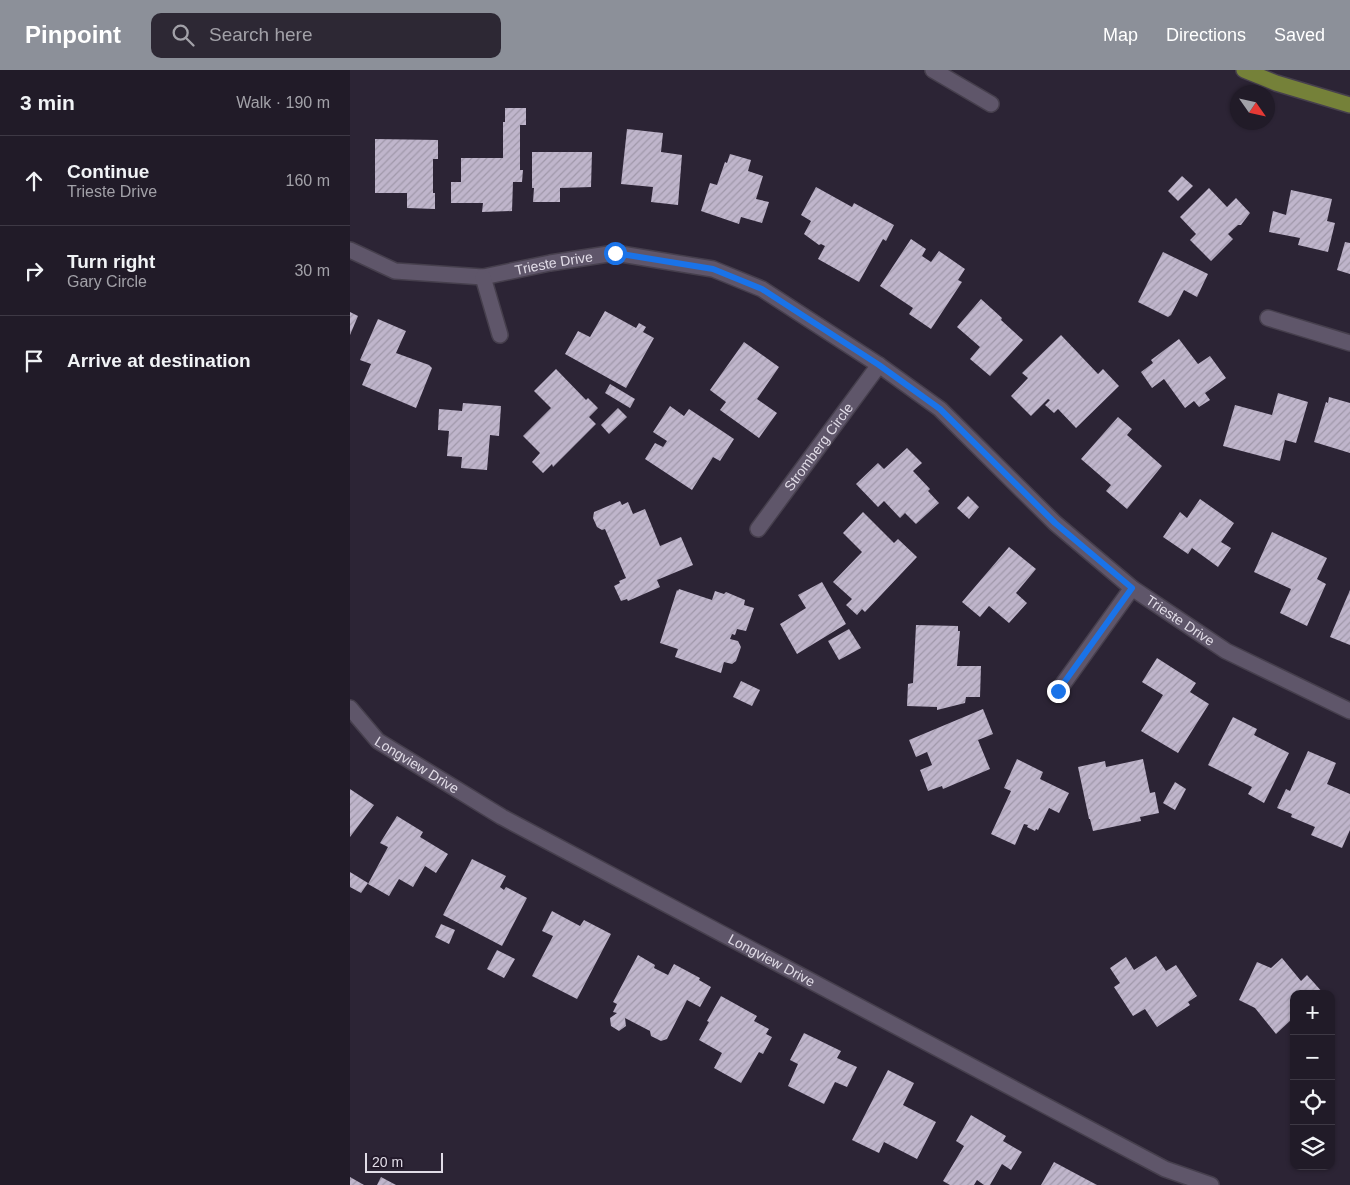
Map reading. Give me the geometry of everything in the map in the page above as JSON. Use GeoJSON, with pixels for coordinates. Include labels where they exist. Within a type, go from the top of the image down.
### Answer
{"type":"FeatureCollection","features":[{"type":"Feature","properties":{"kind":"main road"},"geometry":{"type":"LineString","coordinates":[[1244,70],[1276,83],[1350,105]]}},
{"type":"Feature","properties":{"kind":"street"},"geometry":{"type":"LineString","coordinates":[[933,70],[991,104]]}},
{"type":"Feature","properties":{"kind":"street","name":"Trieste Drive"},"geometry":{"type":"LineString","coordinates":[[350,250],[395,271],[483,277],[550,263],[615,253],[713,269],[762,289],[879,365],[940,409],[1055,523],[1132,588],[1226,652],[1350,711]]}},
{"type":"Feature","properties":{"kind":"street"},"geometry":{"type":"LineString","coordinates":[[483,277],[500,335]]}},
{"type":"Feature","properties":{"kind":"street"},"geometry":{"type":"LineString","coordinates":[[1268,318],[1350,343]]}},
{"type":"Feature","properties":{"kind":"street","name":"Stromberg Circle"},"geometry":{"type":"LineString","coordinates":[[758,529],[879,365]]}},
{"type":"Feature","properties":{"kind":"street"},"geometry":{"type":"LineString","coordinates":[[1058,691],[1132,588]]}},
{"type":"Feature","properties":{"kind":"street","name":"Longview Drive"},"geometry":{"type":"LineString","coordinates":[[350,708],[378,741],[502,817],[1165,1169],[1211,1185]]}},
{"type":"Feature","properties":{"kind":"building"},"geometry":{"type":"Polygon","coordinates":[[[505,108],[526,108],[526,125],[520,125],[520,170],[523,170],[522,182],[513,182],[512,211],[482,212],[483,203],[451,203],[451,182],[461,182],[461,158],[503,158],[505,108]]]}},
{"type":"Feature","properties":{"kind":"building"},"geometry":{"type":"Polygon","coordinates":[[[627,129],[663,133],[661,152],[682,155],[678,205],[651,202],[653,187],[621,184],[627,129]]]}},
{"type":"Feature","properties":{"kind":"building"},"geometry":{"type":"Polygon","coordinates":[[[375,139],[438,140],[438,159],[433,159],[435,209],[407,208],[407,193],[375,193],[375,139]]]}},
{"type":"Feature","properties":{"kind":"building"},"geometry":{"type":"Polygon","coordinates":[[[532,152],[592,152],[591,187],[560,188],[560,202],[533,202],[532,152]]]}},
{"type":"Feature","properties":{"kind":"building"},"geometry":{"type":"Polygon","coordinates":[[[730,154],[751,160],[748,171],[763,176],[756,199],[769,202],[762,223],[741,217],[739,224],[701,211],[710,183],[717,185],[725,162],[727,163],[730,154]]]}},
{"type":"Feature","properties":{"kind":"building"},"geometry":{"type":"Polygon","coordinates":[[[1182,176],[1193,186],[1178,201],[1168,191],[1182,176]]]}},
{"type":"Feature","properties":{"kind":"building"},"geometry":{"type":"Polygon","coordinates":[[[816,187],[852,207],[854,203],[894,225],[886,241],[883,239],[859,282],[818,259],[825,246],[819,245],[804,234],[811,221],[801,215],[816,187]]]}},
{"type":"Feature","properties":{"kind":"building"},"geometry":{"type":"Polygon","coordinates":[[[1209,188],[1227,207],[1236,198],[1250,213],[1241,225],[1238,225],[1228,234],[1233,239],[1211,261],[1190,240],[1196,234],[1180,217],[1209,188]]]}},
{"type":"Feature","properties":{"kind":"building"},"geometry":{"type":"Polygon","coordinates":[[[1291,190],[1332,199],[1327,221],[1335,223],[1328,252],[1298,245],[1300,238],[1269,232],[1273,211],[1286,215],[1291,190]]]}},
{"type":"Feature","properties":{"kind":"building"},"geometry":{"type":"Polygon","coordinates":[[[911,239],[926,249],[922,256],[931,262],[939,251],[965,269],[958,280],[962,282],[931,329],[909,314],[913,308],[880,286],[911,239]]]}},
{"type":"Feature","properties":{"kind":"building"},"geometry":{"type":"Polygon","coordinates":[[[1345,242],[1350,243],[1350,274],[1337,270],[1345,242]]]}},
{"type":"Feature","properties":{"kind":"building"},"geometry":{"type":"Polygon","coordinates":[[[1163,252],[1208,274],[1197,297],[1184,290],[1171,315],[1168,317],[1138,302],[1163,252]]]}},
{"type":"Feature","properties":{"kind":"building"},"geometry":{"type":"Polygon","coordinates":[[[981,299],[1023,340],[990,376],[970,359],[980,347],[957,327],[981,299]]]}},
{"type":"Feature","properties":{"kind":"building"},"geometry":{"type":"Polygon","coordinates":[[[605,311],[636,328],[639,323],[646,327],[643,332],[654,338],[626,388],[565,354],[578,331],[590,337],[605,311]]]}},
{"type":"Feature","properties":{"kind":"building"},"geometry":{"type":"Polygon","coordinates":[[[350,312],[358,316],[350,335],[350,312]]]}},
{"type":"Feature","properties":{"kind":"building"},"geometry":{"type":"Polygon","coordinates":[[[378,319],[406,331],[396,353],[429,365],[432,368],[416,408],[362,385],[371,364],[360,360],[378,319]]]}},
{"type":"Feature","properties":{"kind":"building"},"geometry":{"type":"Polygon","coordinates":[[[1061,335],[1098,374],[1103,369],[1119,386],[1076,428],[1058,409],[1054,413],[1045,405],[1050,400],[1048,399],[1031,416],[1011,396],[1028,378],[1022,373],[1061,335]]]}},
{"type":"Feature","properties":{"kind":"building"},"geometry":{"type":"Polygon","coordinates":[[[1179,339],[1198,364],[1210,356],[1226,378],[1205,393],[1210,400],[1199,407],[1194,401],[1185,408],[1164,379],[1152,388],[1141,372],[1153,363],[1151,360],[1179,339]]]}},
{"type":"Feature","properties":{"kind":"building"},"geometry":{"type":"Polygon","coordinates":[[[744,342],[779,367],[757,399],[777,413],[759,438],[720,410],[726,402],[710,390],[744,342]]]}},
{"type":"Feature","properties":{"kind":"building"},"geometry":{"type":"Polygon","coordinates":[[[556,369],[586,400],[588,398],[598,408],[589,417],[596,424],[553,467],[552,464],[543,473],[532,462],[540,453],[523,436],[551,408],[534,391],[556,369]]]}},
{"type":"Feature","properties":{"kind":"building"},"geometry":{"type":"Polygon","coordinates":[[[610,384],[635,399],[630,408],[605,393],[610,384]]]}},
{"type":"Feature","properties":{"kind":"building"},"geometry":{"type":"Polygon","coordinates":[[[1278,393],[1308,402],[1296,443],[1285,440],[1280,461],[1223,446],[1235,405],[1272,415],[1278,393]]]}},
{"type":"Feature","properties":{"kind":"building"},"geometry":{"type":"Polygon","coordinates":[[[1329,397],[1350,403],[1350,453],[1314,442],[1329,397]]]}},
{"type":"Feature","properties":{"kind":"building"},"geometry":{"type":"Polygon","coordinates":[[[463,403],[501,406],[499,436],[490,435],[487,470],[461,468],[462,457],[447,456],[449,431],[438,430],[439,409],[462,411],[463,403]]]}},
{"type":"Feature","properties":{"kind":"building"},"geometry":{"type":"Polygon","coordinates":[[[670,406],[684,416],[689,409],[734,439],[720,461],[713,457],[692,490],[645,459],[655,443],[663,447],[667,441],[653,432],[670,406]]]}},
{"type":"Feature","properties":{"kind":"building"},"geometry":{"type":"Polygon","coordinates":[[[618,408],[627,417],[609,434],[601,425],[618,408]]]}},
{"type":"Feature","properties":{"kind":"building"},"geometry":{"type":"Polygon","coordinates":[[[1118,417],[1132,429],[1127,435],[1162,466],[1127,509],[1106,491],[1111,485],[1081,459],[1118,417]]]}},
{"type":"Feature","properties":{"kind":"building"},"geometry":{"type":"Polygon","coordinates":[[[907,448],[922,463],[913,471],[930,489],[928,491],[939,503],[916,524],[905,513],[900,518],[884,501],[878,507],[856,484],[878,463],[884,469],[907,448]]]}},
{"type":"Feature","properties":{"kind":"building"},"geometry":{"type":"Polygon","coordinates":[[[968,496],[979,507],[969,519],[957,508],[968,496]]]}},
{"type":"Feature","properties":{"kind":"building"},"geometry":{"type":"Polygon","coordinates":[[[1200,499],[1234,523],[1221,542],[1231,548],[1218,567],[1192,548],[1188,554],[1163,537],[1180,512],[1187,518],[1200,499]]]}},
{"type":"Feature","properties":{"kind":"building"},"geometry":{"type":"Polygon","coordinates":[[[620,501],[622,505],[628,502],[633,514],[645,509],[660,546],[681,537],[693,565],[657,580],[660,587],[628,601],[627,599],[621,601],[614,586],[626,578],[605,529],[602,530],[597,527],[593,518],[594,512],[620,501]]]}},
{"type":"Feature","properties":{"kind":"building"},"geometry":{"type":"Polygon","coordinates":[[[863,512],[894,543],[898,539],[917,557],[865,612],[862,609],[857,615],[846,605],[852,599],[833,582],[862,552],[843,533],[863,512]]]}},
{"type":"Feature","properties":{"kind":"building"},"geometry":{"type":"Polygon","coordinates":[[[1272,532],[1327,558],[1317,579],[1326,584],[1307,626],[1280,613],[1291,589],[1254,572],[1272,532]]]}},
{"type":"Feature","properties":{"kind":"building"},"geometry":{"type":"Polygon","coordinates":[[[1009,547],[1036,569],[1016,593],[1027,603],[1009,623],[989,606],[980,617],[962,602],[1009,547]]]}},
{"type":"Feature","properties":{"kind":"building"},"geometry":{"type":"Polygon","coordinates":[[[822,582],[846,624],[797,654],[780,624],[806,608],[798,595],[822,582]]]}},
{"type":"Feature","properties":{"kind":"building"},"geometry":{"type":"Polygon","coordinates":[[[679,589],[712,600],[715,591],[724,594],[726,592],[745,600],[744,605],[754,608],[746,631],[737,629],[735,635],[732,634],[730,639],[738,641],[741,647],[736,661],[732,664],[724,662],[721,673],[675,657],[678,649],[660,643],[677,590],[679,589]]]}},
{"type":"Feature","properties":{"kind":"building"},"geometry":{"type":"Polygon","coordinates":[[[1350,590],[1350,645],[1330,637],[1350,590]]]}},
{"type":"Feature","properties":{"kind":"building"},"geometry":{"type":"Polygon","coordinates":[[[916,625],[958,626],[958,631],[960,631],[957,666],[981,666],[980,697],[966,697],[965,703],[937,710],[937,707],[907,706],[908,684],[913,683],[916,625]]]}},
{"type":"Feature","properties":{"kind":"building"},"geometry":{"type":"Polygon","coordinates":[[[849,629],[861,648],[839,660],[828,641],[849,629]]]}},
{"type":"Feature","properties":{"kind":"building"},"geometry":{"type":"Polygon","coordinates":[[[1157,658],[1196,683],[1190,692],[1209,704],[1178,753],[1141,731],[1163,695],[1142,682],[1157,658]]]}},
{"type":"Feature","properties":{"kind":"building"},"geometry":{"type":"Polygon","coordinates":[[[741,681],[760,690],[752,706],[733,697],[741,681]]]}},
{"type":"Feature","properties":{"kind":"building"},"geometry":{"type":"Polygon","coordinates":[[[983,709],[993,734],[978,740],[990,769],[943,789],[942,786],[928,791],[920,770],[932,765],[927,752],[916,757],[909,740],[983,709]]]}},
{"type":"Feature","properties":{"kind":"building"},"geometry":{"type":"Polygon","coordinates":[[[1233,717],[1257,729],[1254,735],[1289,753],[1264,803],[1248,794],[1252,787],[1208,765],[1233,717]]]}},
{"type":"Feature","properties":{"kind":"building"},"geometry":{"type":"Polygon","coordinates":[[[1308,751],[1336,763],[1327,784],[1350,794],[1350,830],[1342,848],[1311,835],[1315,827],[1291,817],[1292,814],[1277,808],[1286,789],[1290,791],[1308,751]]]}},
{"type":"Feature","properties":{"kind":"building"},"geometry":{"type":"Polygon","coordinates":[[[1017,759],[1043,772],[1040,779],[1069,793],[1059,813],[1049,808],[1038,830],[1036,829],[1035,831],[1024,824],[1015,845],[991,834],[1011,791],[1004,788],[1017,759]]]}},
{"type":"Feature","properties":{"kind":"building"},"geometry":{"type":"Polygon","coordinates":[[[1143,759],[1150,793],[1155,792],[1159,813],[1140,817],[1141,821],[1093,831],[1078,767],[1105,761],[1106,767],[1143,759]]]}},
{"type":"Feature","properties":{"kind":"building"},"geometry":{"type":"Polygon","coordinates":[[[1175,782],[1186,789],[1175,810],[1163,803],[1175,782]]]}},
{"type":"Feature","properties":{"kind":"building"},"geometry":{"type":"Polygon","coordinates":[[[350,789],[374,805],[350,837],[350,789]]]}},
{"type":"Feature","properties":{"kind":"building"},"geometry":{"type":"Polygon","coordinates":[[[397,816],[423,832],[420,837],[448,854],[436,873],[425,866],[413,887],[399,879],[389,896],[368,884],[388,847],[380,843],[397,816]]]}},
{"type":"Feature","properties":{"kind":"building"},"geometry":{"type":"Polygon","coordinates":[[[472,859],[506,876],[500,887],[504,890],[506,887],[527,898],[502,946],[443,915],[472,859]]]}},
{"type":"Feature","properties":{"kind":"building"},"geometry":{"type":"Polygon","coordinates":[[[350,872],[368,883],[361,893],[350,887],[350,872]]]}},
{"type":"Feature","properties":{"kind":"building"},"geometry":{"type":"Polygon","coordinates":[[[552,911],[580,926],[584,920],[611,934],[577,999],[532,976],[553,936],[542,931],[552,911]]]}},
{"type":"Feature","properties":{"kind":"building"},"geometry":{"type":"Polygon","coordinates":[[[441,924],[455,930],[449,944],[435,937],[441,924]]]}},
{"type":"Feature","properties":{"kind":"building"},"geometry":{"type":"Polygon","coordinates":[[[497,950],[515,959],[504,978],[487,969],[497,950]]]}},
{"type":"Feature","properties":{"kind":"building"},"geometry":{"type":"Polygon","coordinates":[[[638,955],[655,965],[654,968],[668,975],[674,964],[700,978],[699,980],[711,987],[700,1007],[687,1000],[667,1039],[661,1041],[651,1036],[650,1031],[625,1018],[626,1026],[619,1031],[611,1026],[610,1018],[617,1013],[613,1012],[617,1004],[613,1002],[638,955]]]}},
{"type":"Feature","properties":{"kind":"building"},"geometry":{"type":"Polygon","coordinates":[[[1156,956],[1166,971],[1176,965],[1197,996],[1188,1002],[1190,1005],[1157,1027],[1145,1009],[1133,1016],[1114,987],[1120,983],[1110,968],[1126,957],[1134,970],[1156,956]]]}},
{"type":"Feature","properties":{"kind":"building"},"geometry":{"type":"Polygon","coordinates":[[[1282,958],[1301,981],[1307,975],[1320,990],[1290,990],[1290,1021],[1276,1034],[1255,1008],[1239,1000],[1257,962],[1271,968],[1282,958]]]}},
{"type":"Feature","properties":{"kind":"building"},"geometry":{"type":"Polygon","coordinates":[[[721,996],[757,1016],[754,1021],[769,1029],[766,1034],[772,1037],[763,1054],[759,1052],[741,1083],[714,1068],[722,1053],[699,1040],[721,996]]]}},
{"type":"Feature","properties":{"kind":"building"},"geometry":{"type":"Polygon","coordinates":[[[804,1033],[841,1051],[837,1058],[857,1067],[847,1087],[835,1082],[824,1104],[788,1086],[798,1064],[790,1060],[804,1033]]]}},
{"type":"Feature","properties":{"kind":"building"},"geometry":{"type":"Polygon","coordinates":[[[888,1070],[914,1083],[903,1105],[936,1122],[917,1159],[884,1142],[879,1153],[852,1140],[888,1070]]]}},
{"type":"Feature","properties":{"kind":"building"},"geometry":{"type":"Polygon","coordinates":[[[971,1115],[1006,1136],[1003,1141],[1022,1152],[1011,1170],[1002,1164],[990,1185],[984,1185],[977,1180],[974,1185],[950,1185],[943,1181],[964,1146],[956,1141],[971,1115]]]}},
{"type":"Feature","properties":{"kind":"building"},"geometry":{"type":"Polygon","coordinates":[[[1054,1162],[1097,1185],[1041,1185],[1054,1162]]]}},
{"type":"Feature","properties":{"kind":"building"},"geometry":{"type":"Polygon","coordinates":[[[350,1177],[364,1185],[350,1185],[350,1177]]]}},
{"type":"Feature","properties":{"kind":"building"},"geometry":{"type":"Polygon","coordinates":[[[381,1177],[396,1185],[377,1185],[381,1177]]]}},
{"type":"Feature","properties":{"kind":"route"},"geometry":{"type":"LineString","coordinates":[[615,253],[713,269],[762,289],[879,365],[940,409],[1055,523],[1132,588],[1058,691]]}}]}
